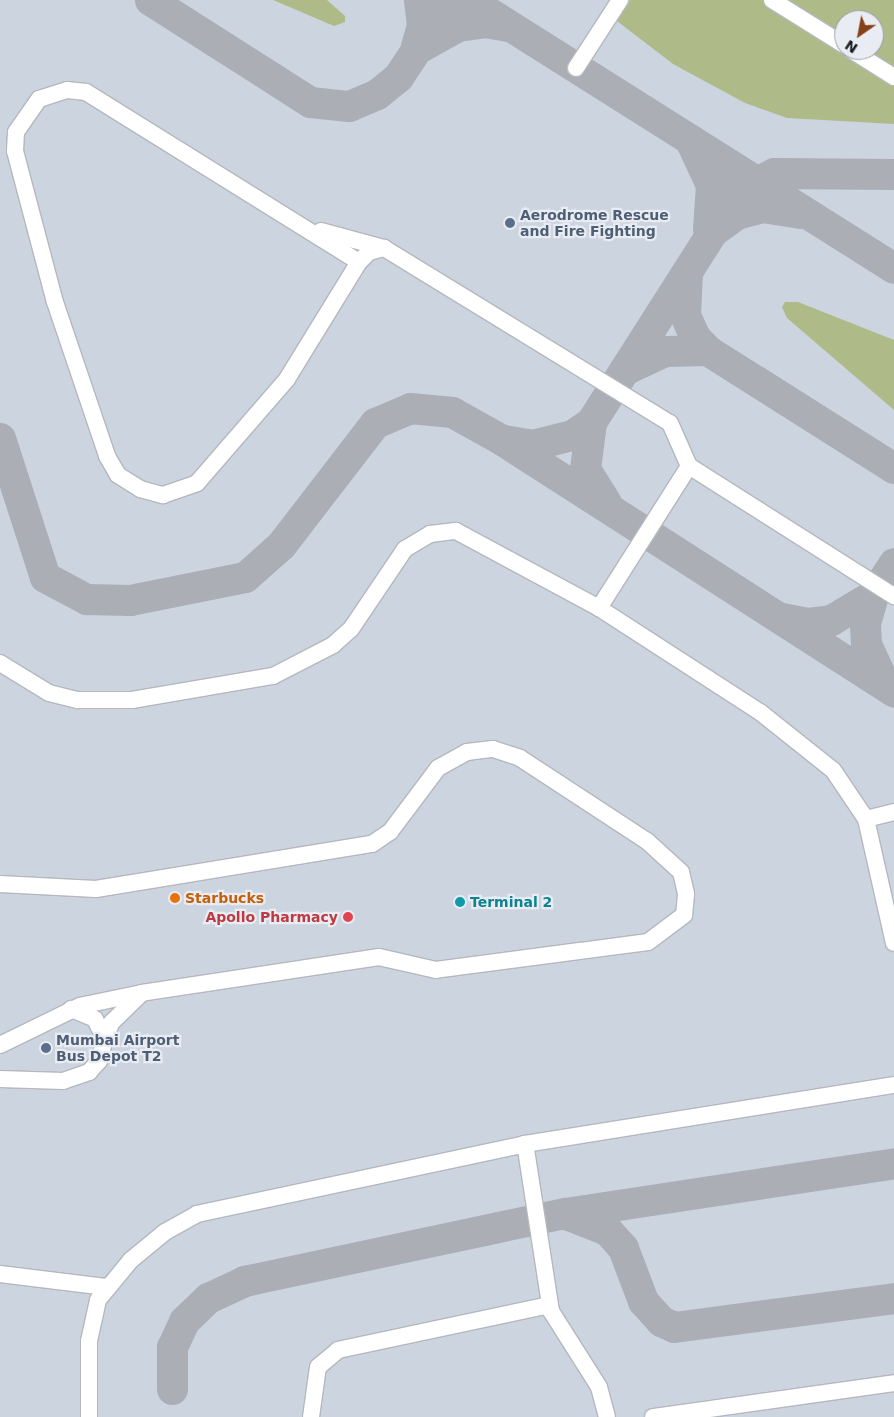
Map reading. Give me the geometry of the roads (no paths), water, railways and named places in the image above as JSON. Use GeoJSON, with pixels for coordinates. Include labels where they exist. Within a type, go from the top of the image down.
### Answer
{"type":"FeatureCollection","features":[{"type":"Feature","properties":{"kind":"lane"},"geometry":{"type":"LineString","coordinates":[[576,68],[620,0]]}},
{"type":"Feature","properties":{"kind":"lane"},"geometry":{"type":"LineString","coordinates":[[772,0],[834,39]]}},
{"type":"Feature","properties":{"kind":"lane"},"geometry":{"type":"LineString","coordinates":[[868,60],[894,77]]}},
{"type":"Feature","properties":{"kind":"lane"},"geometry":{"type":"LineString","coordinates":[[359,262],[86,92],[50,93],[23,118],[15,151],[55,302],[107,456],[118,475],[140,489],[163,495],[197,483],[287,379],[359,262],[384,248]]}},
{"type":"Feature","properties":{"kind":"lane"},"geometry":{"type":"LineString","coordinates":[[304,227],[384,248],[670,423],[689,466],[894,596]]}},
{"type":"Feature","properties":{"kind":"lane"},"geometry":{"type":"LineString","coordinates":[[599,608],[689,466]]}},
{"type":"Feature","properties":{"kind":"lane"},"geometry":{"type":"LineString","coordinates":[[0,664],[49,692],[78,700],[132,700],[273,676],[333,645],[352,630],[405,550],[430,534],[456,530],[599,608],[805,744],[833,770],[866,820],[894,943]]}},
{"type":"Feature","properties":{"kind":"lane"},"geometry":{"type":"LineString","coordinates":[[0,884],[96,889],[372,844],[390,832],[438,768],[467,752],[493,749],[520,758],[647,841],[681,872],[686,894],[684,915],[648,942],[436,970],[379,957],[142,993],[71,1009],[0,1045]]}},
{"type":"Feature","properties":{"kind":"lane"},"geometry":{"type":"LineString","coordinates":[[866,820],[894,812]]}},
{"type":"Feature","properties":{"kind":"lane"},"geometry":{"type":"LineString","coordinates":[[0,1079],[79,1077],[99,1062],[111,1023],[142,993]]}},
{"type":"Feature","properties":{"kind":"lane"},"geometry":{"type":"LineString","coordinates":[[71,1009],[95,1019],[106,1040]]}},
{"type":"Feature","properties":{"kind":"lane"},"geometry":{"type":"LineString","coordinates":[[89,1417],[89,1341],[98,1300],[106,1287],[165,1232],[197,1214],[525,1144],[894,1085]]}},
{"type":"Feature","properties":{"kind":"lane"},"geometry":{"type":"LineString","coordinates":[[525,1144],[549,1305],[599,1387],[607,1417]]}},
{"type":"Feature","properties":{"kind":"lane"},"geometry":{"type":"LineString","coordinates":[[0,1274],[106,1287]]}},
{"type":"Feature","properties":{"kind":"lane"},"geometry":{"type":"LineString","coordinates":[[311,1417],[318,1367],[338,1350],[549,1305]]}},
{"type":"Feature","properties":{"kind":"lane"},"geometry":{"type":"LineString","coordinates":[[661,1416],[894,1383]]}},
{"type":"Feature","properties":{"kind":"place","name":"Aerodrome Rescue and Fire Fighting"},"geometry":{"type":"Point","coordinates":[510,223]}},
{"type":"Feature","properties":{"kind":"place","name":"Starbucks"},"geometry":{"type":"Point","coordinates":[175,898]}},
{"type":"Feature","properties":{"kind":"place","name":"Terminal 2"},"geometry":{"type":"Point","coordinates":[460,902]}},
{"type":"Feature","properties":{"kind":"place","name":"Apollo Pharmacy"},"geometry":{"type":"Point","coordinates":[348,917]}},
{"type":"Feature","properties":{"kind":"place","name":"Mumbai Airport Bus Depot T2"},"geometry":{"type":"Point","coordinates":[46,1048]}}]}
